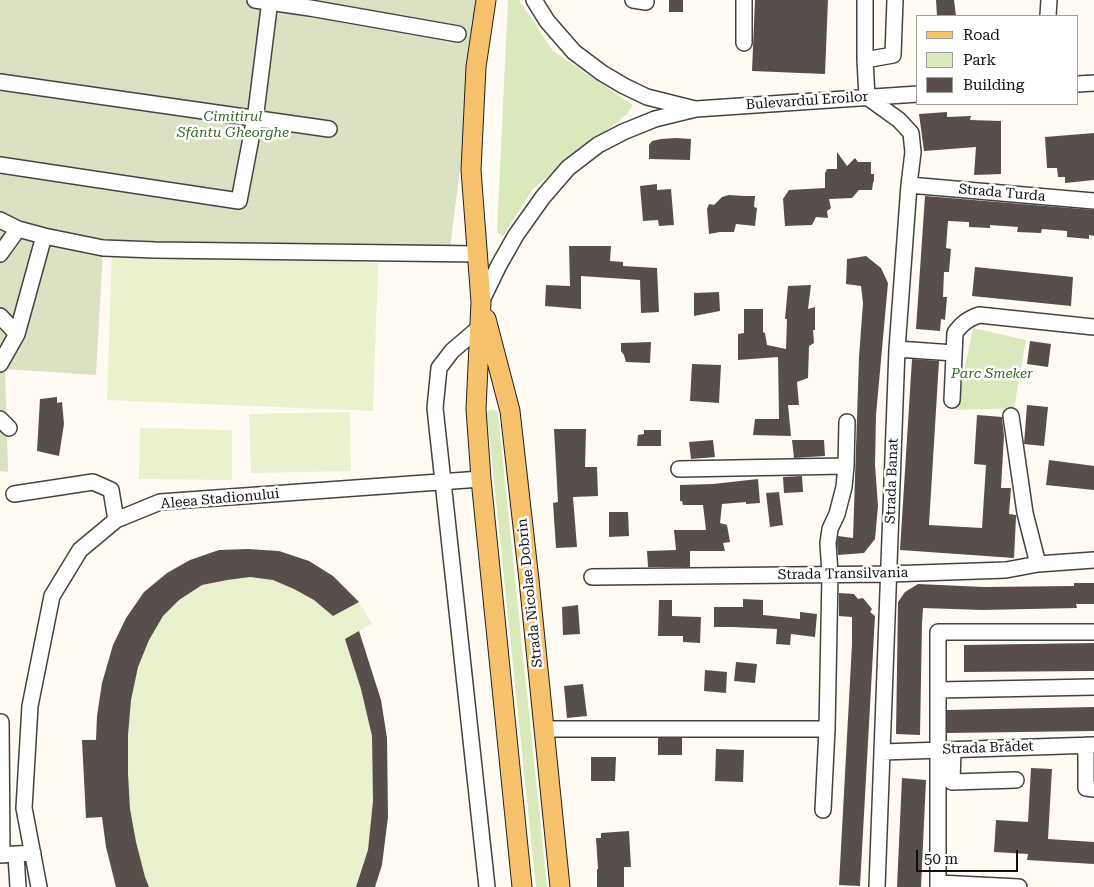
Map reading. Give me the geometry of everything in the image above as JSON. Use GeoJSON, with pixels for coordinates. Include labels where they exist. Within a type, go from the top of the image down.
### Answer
{"type":"FeatureCollection","features":[{"type":"Feature","properties":{"kind":"main road","name":"Strada Nicolae Dobrin"},"geometry":{"type":"LineString","coordinates":[[486,0],[476,67],[472,170],[481,302],[476,409],[481,479],[522,887]]}},
{"type":"Feature","properties":{"kind":"main road","name":"Strada Nicolae Dobrin"},"geometry":{"type":"LineString","coordinates":[[481,302],[510,411],[560,887]]}},
{"type":"Feature","properties":{"kind":"main road"},"geometry":{"type":"LineString","coordinates":[[476,409],[485,402],[498,402],[510,411]]}},
{"type":"Feature","properties":{"kind":"street","name":"Bulevardul Eroilor"},"geometry":{"type":"LineString","coordinates":[[534,0],[547,21],[574,52],[602,73],[647,97],[696,109]]}},
{"type":"Feature","properties":{"kind":"street"},"geometry":{"type":"LineString","coordinates":[[744,0],[744,43]]}},
{"type":"Feature","properties":{"kind":"street"},"geometry":{"type":"LineString","coordinates":[[865,0],[867,97]]}},
{"type":"Feature","properties":{"kind":"street"},"geometry":{"type":"LineString","coordinates":[[865,60],[893,55],[895,0]]}},
{"type":"Feature","properties":{"kind":"street"},"geometry":{"type":"LineString","coordinates":[[1048,15],[1049,0]]}},
{"type":"Feature","properties":{"kind":"street"},"geometry":{"type":"LineString","coordinates":[[0,165],[239,201],[254,119],[265,1],[458,34]]}},
{"type":"Feature","properties":{"kind":"street"},"geometry":{"type":"LineString","coordinates":[[0,82],[329,129]]}},
{"type":"Feature","properties":{"kind":"street"},"geometry":{"type":"LineString","coordinates":[[1079,84],[1094,82]]}},
{"type":"Feature","properties":{"kind":"street","name":"Bulevardul Eroilor"},"geometry":{"type":"LineString","coordinates":[[481,302],[516,235],[543,197],[568,168],[598,145],[622,132],[655,119],[696,109],[916,94]]}},
{"type":"Feature","properties":{"kind":"street","name":"Strada Banat"},"geometry":{"type":"LineString","coordinates":[[867,97],[899,120],[911,133],[914,152],[896,349],[877,887]]}},
{"type":"Feature","properties":{"kind":"street","name":"Strada Turda"},"geometry":{"type":"LineString","coordinates":[[910,185],[1094,201]]}},
{"type":"Feature","properties":{"kind":"street"},"geometry":{"type":"LineString","coordinates":[[0,220],[18,229],[103,248],[478,254]]}},
{"type":"Feature","properties":{"kind":"street"},"geometry":{"type":"LineString","coordinates":[[0,254],[18,229]]}},
{"type":"Feature","properties":{"kind":"street"},"geometry":{"type":"LineString","coordinates":[[0,364],[17,334],[44,236]]}},
{"type":"Feature","properties":{"kind":"street"},"geometry":{"type":"LineString","coordinates":[[952,400],[955,334],[961,324],[968,318],[979,314],[1094,327]]}},
{"type":"Feature","properties":{"kind":"street"},"geometry":{"type":"LineString","coordinates":[[0,316],[17,334]]}},
{"type":"Feature","properties":{"kind":"street"},"geometry":{"type":"LineString","coordinates":[[480,328],[452,351],[439,368],[435,408],[487,887]]}},
{"type":"Feature","properties":{"kind":"street"},"geometry":{"type":"LineString","coordinates":[[896,349],[954,353]]}},
{"type":"Feature","properties":{"kind":"street"},"geometry":{"type":"LineString","coordinates":[[1011,416],[1025,513],[1038,564]]}},
{"type":"Feature","properties":{"kind":"street"},"geometry":{"type":"LineString","coordinates":[[823,810],[827,729],[830,575],[828,543],[830,528],[837,514],[844,488],[847,422]]}},
{"type":"Feature","properties":{"kind":"street"},"geometry":{"type":"LineString","coordinates":[[680,469],[846,466]]}},
{"type":"Feature","properties":{"kind":"street","name":"Aleea Stadionului"},"geometry":{"type":"LineString","coordinates":[[39,887],[24,808],[30,706],[52,596],[80,550],[116,520],[160,502],[481,479]]}},
{"type":"Feature","properties":{"kind":"street"},"geometry":{"type":"LineString","coordinates":[[14,494],[93,482],[111,490],[116,520]]}},
{"type":"Feature","properties":{"kind":"street","name":"Strada Transilvania"},"geometry":{"type":"LineString","coordinates":[[592,577],[889,574],[1006,570],[1038,564],[1094,560]]}},
{"type":"Feature","properties":{"kind":"street"},"geometry":{"type":"LineString","coordinates":[[1016,780],[952,782],[945,750],[938,690],[938,632],[1094,632]]}},
{"type":"Feature","properties":{"kind":"street"},"geometry":{"type":"LineString","coordinates":[[938,690],[1094,687]]}},
{"type":"Feature","properties":{"kind":"street"},"geometry":{"type":"LineString","coordinates":[[1,722],[6,855],[18,887]]}},
{"type":"Feature","properties":{"kind":"street"},"geometry":{"type":"LineString","coordinates":[[544,729],[827,729]]}},
{"type":"Feature","properties":{"kind":"street"},"geometry":{"type":"LineString","coordinates":[[1090,745],[1086,788],[1094,789]]}},
{"type":"Feature","properties":{"kind":"street","name":"Strada Brădet"},"geometry":{"type":"LineString","coordinates":[[882,752],[1090,745]]}},
{"type":"Feature","properties":{"kind":"street"},"geometry":{"type":"LineString","coordinates":[[945,750],[938,885],[1019,887]]}},
{"type":"Feature","properties":{"kind":"street"},"geometry":{"type":"LineString","coordinates":[[6,855],[32,853]]}},
{"type":"Feature","properties":{"kind":"green space","name":"Cimitirul Sfântu Gheorghe"},"geometry":{"type":"Polygon","coordinates":[[[0,0],[481,0],[450,249],[103,250],[96,375],[5,369],[8,472],[0,471],[0,0]]]}},
{"type":"Feature","properties":{"kind":"green space"},"geometry":{"type":"Polygon","coordinates":[[[508,0],[519,0],[553,51],[633,105],[627,114],[533,189],[503,236],[497,232],[508,0]]]}},
{"type":"Feature","properties":{"kind":"green space"},"geometry":{"type":"Polygon","coordinates":[[[112,252],[378,263],[373,411],[107,400],[112,252]]]}},
{"type":"Feature","properties":{"kind":"green space","name":"Parc Smeker"},"geometry":{"type":"Polygon","coordinates":[[[973,328],[1026,340],[1014,408],[956,410],[973,328]]]}},
{"type":"Feature","properties":{"kind":"green space"},"geometry":{"type":"Polygon","coordinates":[[[492,409],[497,411],[498,414],[547,887],[536,887],[487,414],[492,409]]]}},
{"type":"Feature","properties":{"kind":"green space"},"geometry":{"type":"Polygon","coordinates":[[[350,412],[351,471],[251,473],[249,414],[350,412]]]}},
{"type":"Feature","properties":{"kind":"green space"},"geometry":{"type":"Polygon","coordinates":[[[140,428],[232,430],[232,480],[139,479],[140,428]]]}},
{"type":"Feature","properties":{"kind":"green space"},"geometry":{"type":"Polygon","coordinates":[[[309,561],[333,576],[359,602],[372,624],[359,631],[381,700],[387,738],[388,817],[375,887],[116,887],[106,847],[102,817],[86,818],[82,740],[96,739],[102,683],[113,645],[144,592],[309,561]]]}},
{"type":"Feature","properties":{"kind":"building"},"geometry":{"type":"Polygon","coordinates":[[[669,0],[683,0],[683,12],[669,12],[669,0]]]}},
{"type":"Feature","properties":{"kind":"building"},"geometry":{"type":"Polygon","coordinates":[[[755,0],[828,0],[825,74],[752,71],[755,0]]]}},
{"type":"Feature","properties":{"kind":"building"},"geometry":{"type":"Polygon","coordinates":[[[936,0],[954,0],[956,15],[937,15],[936,0]]]}},
{"type":"Feature","properties":{"kind":"building"},"geometry":{"type":"Polygon","coordinates":[[[947,112],[947,117],[971,116],[970,120],[1001,121],[1001,174],[974,175],[976,147],[924,151],[919,114],[947,112]]]}},
{"type":"Feature","properties":{"kind":"building"},"geometry":{"type":"Polygon","coordinates":[[[1094,133],[1094,180],[1065,183],[1065,177],[1058,177],[1057,168],[1047,168],[1045,137],[1094,133]]]}},
{"type":"Feature","properties":{"kind":"building"},"geometry":{"type":"Polygon","coordinates":[[[676,138],[691,139],[690,160],[649,159],[649,145],[652,141],[676,138]]]}},
{"type":"Feature","properties":{"kind":"building"},"geometry":{"type":"Polygon","coordinates":[[[837,152],[847,166],[855,158],[858,162],[871,162],[871,174],[874,174],[872,190],[859,190],[852,198],[829,199],[831,208],[827,211],[828,218],[816,217],[812,225],[785,226],[783,199],[789,190],[825,188],[825,173],[827,169],[837,169],[837,152]]]}},
{"type":"Feature","properties":{"kind":"building"},"geometry":{"type":"Polygon","coordinates":[[[657,184],[657,190],[671,189],[674,225],[659,226],[658,220],[643,221],[640,186],[657,184]]]}},
{"type":"Feature","properties":{"kind":"building"},"geometry":{"type":"Polygon","coordinates":[[[729,195],[755,196],[754,207],[757,208],[755,226],[736,224],[734,232],[709,234],[707,209],[709,204],[714,205],[722,197],[729,195]]]}},
{"type":"Feature","properties":{"kind":"building"},"geometry":{"type":"Polygon","coordinates":[[[925,196],[1094,210],[1094,236],[1089,235],[1089,239],[1067,237],[1067,231],[1042,229],[1041,233],[1017,232],[1018,227],[990,225],[990,228],[969,227],[969,222],[948,221],[946,248],[951,249],[949,272],[944,272],[943,297],[947,297],[945,320],[941,319],[940,331],[916,329],[925,196]]]}},
{"type":"Feature","properties":{"kind":"building"},"geometry":{"type":"Polygon","coordinates":[[[569,246],[611,246],[610,261],[623,262],[623,266],[657,268],[659,312],[641,313],[640,280],[581,276],[581,309],[545,306],[546,285],[570,286],[569,246]]]}},
{"type":"Feature","properties":{"kind":"building"},"geometry":{"type":"Polygon","coordinates":[[[866,256],[881,268],[888,283],[876,415],[875,465],[878,506],[875,539],[864,553],[838,555],[838,536],[853,538],[859,357],[863,303],[861,286],[846,284],[847,259],[866,256]]]}},
{"type":"Feature","properties":{"kind":"building"},"geometry":{"type":"Polygon","coordinates":[[[975,267],[1073,277],[1071,306],[972,296],[975,267]]]}},
{"type":"Feature","properties":{"kind":"building"},"geometry":{"type":"Polygon","coordinates":[[[811,285],[808,309],[815,307],[814,343],[809,346],[808,378],[797,382],[799,405],[788,405],[791,436],[753,435],[755,419],[779,419],[778,357],[738,360],[738,334],[744,333],[744,309],[763,309],[763,332],[765,333],[767,345],[786,349],[787,319],[785,319],[788,286],[811,285]]]}},
{"type":"Feature","properties":{"kind":"building"},"geometry":{"type":"Polygon","coordinates":[[[719,292],[720,311],[694,316],[694,293],[719,292]]]}},
{"type":"Feature","properties":{"kind":"building"},"geometry":{"type":"Polygon","coordinates":[[[1030,341],[1051,344],[1048,367],[1027,364],[1030,341]]]}},
{"type":"Feature","properties":{"kind":"building"},"geometry":{"type":"Polygon","coordinates":[[[651,342],[650,363],[626,362],[621,351],[621,343],[651,342]]]}},
{"type":"Feature","properties":{"kind":"building"},"geometry":{"type":"Polygon","coordinates":[[[912,359],[939,361],[929,525],[982,528],[986,465],[974,464],[977,415],[1002,417],[1004,436],[1001,488],[1011,488],[1009,514],[1016,515],[1014,558],[900,550],[912,359]]]}},
{"type":"Feature","properties":{"kind":"building"},"geometry":{"type":"Polygon","coordinates":[[[692,364],[721,365],[719,403],[690,401],[692,364]]]}},
{"type":"Feature","properties":{"kind":"building"},"geometry":{"type":"Polygon","coordinates":[[[57,397],[57,403],[62,402],[64,424],[59,456],[37,451],[40,399],[57,397]]]}},
{"type":"Feature","properties":{"kind":"building"},"geometry":{"type":"Polygon","coordinates":[[[1027,405],[1048,407],[1044,446],[1024,444],[1027,405]]]}},
{"type":"Feature","properties":{"kind":"building"},"geometry":{"type":"Polygon","coordinates":[[[554,429],[586,429],[585,467],[597,467],[598,496],[573,497],[577,547],[556,548],[553,503],[558,502],[554,429]]]}},
{"type":"Feature","properties":{"kind":"building"},"geometry":{"type":"Polygon","coordinates":[[[644,430],[661,430],[661,446],[637,446],[638,435],[644,434],[644,430]]]}},
{"type":"Feature","properties":{"kind":"building"},"geometry":{"type":"Polygon","coordinates":[[[713,440],[715,457],[691,459],[689,442],[713,440]]]}},
{"type":"Feature","properties":{"kind":"building"},"geometry":{"type":"Polygon","coordinates":[[[792,440],[824,440],[825,456],[794,458],[792,440]]]}},
{"type":"Feature","properties":{"kind":"building"},"geometry":{"type":"Polygon","coordinates":[[[1049,460],[1094,466],[1094,490],[1046,485],[1049,460]]]}},
{"type":"Feature","properties":{"kind":"building"},"geometry":{"type":"Polygon","coordinates":[[[802,476],[803,492],[784,493],[783,477],[802,476]]]}},
{"type":"Feature","properties":{"kind":"building"},"geometry":{"type":"Polygon","coordinates":[[[758,479],[760,503],[722,504],[720,523],[727,525],[730,542],[723,543],[725,551],[690,551],[690,567],[648,567],[647,551],[676,550],[674,530],[706,530],[703,505],[683,505],[682,501],[680,501],[680,485],[713,484],[758,479]]]}},
{"type":"Feature","properties":{"kind":"building"},"geometry":{"type":"Polygon","coordinates":[[[779,492],[783,525],[770,527],[766,493],[779,492]]]}},
{"type":"Feature","properties":{"kind":"building"},"geometry":{"type":"Polygon","coordinates":[[[609,512],[628,512],[629,536],[609,537],[609,512]]]}},
{"type":"Feature","properties":{"kind":"building"},"geometry":{"type":"Polygon","coordinates":[[[219,550],[279,551],[309,561],[333,576],[359,602],[333,616],[314,600],[294,589],[273,580],[250,577],[202,585],[179,600],[163,616],[149,640],[138,667],[131,700],[128,735],[130,809],[136,842],[149,887],[116,887],[106,847],[102,817],[86,818],[82,740],[96,740],[97,716],[102,683],[113,645],[126,618],[144,592],[167,573],[190,560],[219,550]]]}},
{"type":"Feature","properties":{"kind":"building"},"geometry":{"type":"Polygon","coordinates":[[[1074,583],[1094,583],[1094,604],[1076,604],[1077,608],[982,610],[923,608],[920,735],[896,734],[898,602],[905,592],[918,584],[984,587],[1074,586],[1074,583]]]}},
{"type":"Feature","properties":{"kind":"building"},"geometry":{"type":"Polygon","coordinates":[[[839,593],[854,594],[858,599],[863,598],[872,609],[870,612],[875,616],[860,886],[839,885],[852,617],[839,616],[839,593]]]}},
{"type":"Feature","properties":{"kind":"building"},"geometry":{"type":"Polygon","coordinates":[[[743,599],[763,600],[763,615],[800,619],[800,612],[817,614],[815,637],[791,634],[790,645],[776,644],[777,629],[714,627],[714,607],[743,607],[743,599]]]}},
{"type":"Feature","properties":{"kind":"building"},"geometry":{"type":"Polygon","coordinates":[[[659,600],[672,600],[672,616],[701,617],[700,643],[683,642],[683,636],[658,636],[659,600]]]}},
{"type":"Feature","properties":{"kind":"building"},"geometry":{"type":"Polygon","coordinates":[[[578,605],[580,634],[563,635],[562,607],[578,605]]]}},
{"type":"Feature","properties":{"kind":"building"},"geometry":{"type":"Polygon","coordinates":[[[359,631],[381,700],[387,738],[388,817],[382,865],[375,887],[356,887],[368,850],[373,801],[372,736],[361,689],[345,639],[359,631]]]}},
{"type":"Feature","properties":{"kind":"building"},"geometry":{"type":"Polygon","coordinates":[[[1094,643],[1094,671],[964,672],[964,645],[1094,643]]]}},
{"type":"Feature","properties":{"kind":"building"},"geometry":{"type":"Polygon","coordinates":[[[736,662],[757,664],[755,683],[734,681],[736,662]]]}},
{"type":"Feature","properties":{"kind":"building"},"geometry":{"type":"Polygon","coordinates":[[[705,670],[727,672],[726,693],[704,691],[705,670]]]}},
{"type":"Feature","properties":{"kind":"building"},"geometry":{"type":"Polygon","coordinates":[[[583,684],[587,716],[567,718],[564,686],[583,684]]]}},
{"type":"Feature","properties":{"kind":"building"},"geometry":{"type":"Polygon","coordinates":[[[1094,707],[1094,731],[947,733],[947,710],[1094,707]]]}},
{"type":"Feature","properties":{"kind":"building"},"geometry":{"type":"Polygon","coordinates":[[[658,738],[682,738],[682,755],[658,755],[658,738]]]}},
{"type":"Feature","properties":{"kind":"building"},"geometry":{"type":"Polygon","coordinates":[[[716,749],[744,750],[743,782],[715,781],[716,749]]]}},
{"type":"Feature","properties":{"kind":"building"},"geometry":{"type":"Polygon","coordinates":[[[591,757],[616,757],[615,781],[591,781],[591,757]]]}},
{"type":"Feature","properties":{"kind":"building"},"geometry":{"type":"Polygon","coordinates":[[[1031,768],[1052,769],[1048,839],[1094,842],[1094,864],[1027,860],[1028,854],[994,852],[996,820],[1028,822],[1031,768]]]}},
{"type":"Feature","properties":{"kind":"building"},"geometry":{"type":"Polygon","coordinates":[[[902,778],[926,780],[921,887],[897,887],[902,778]]]}},
{"type":"Feature","properties":{"kind":"building"},"geometry":{"type":"Polygon","coordinates":[[[629,831],[631,867],[624,867],[624,887],[597,887],[596,838],[601,838],[601,833],[629,831]]]}}]}
